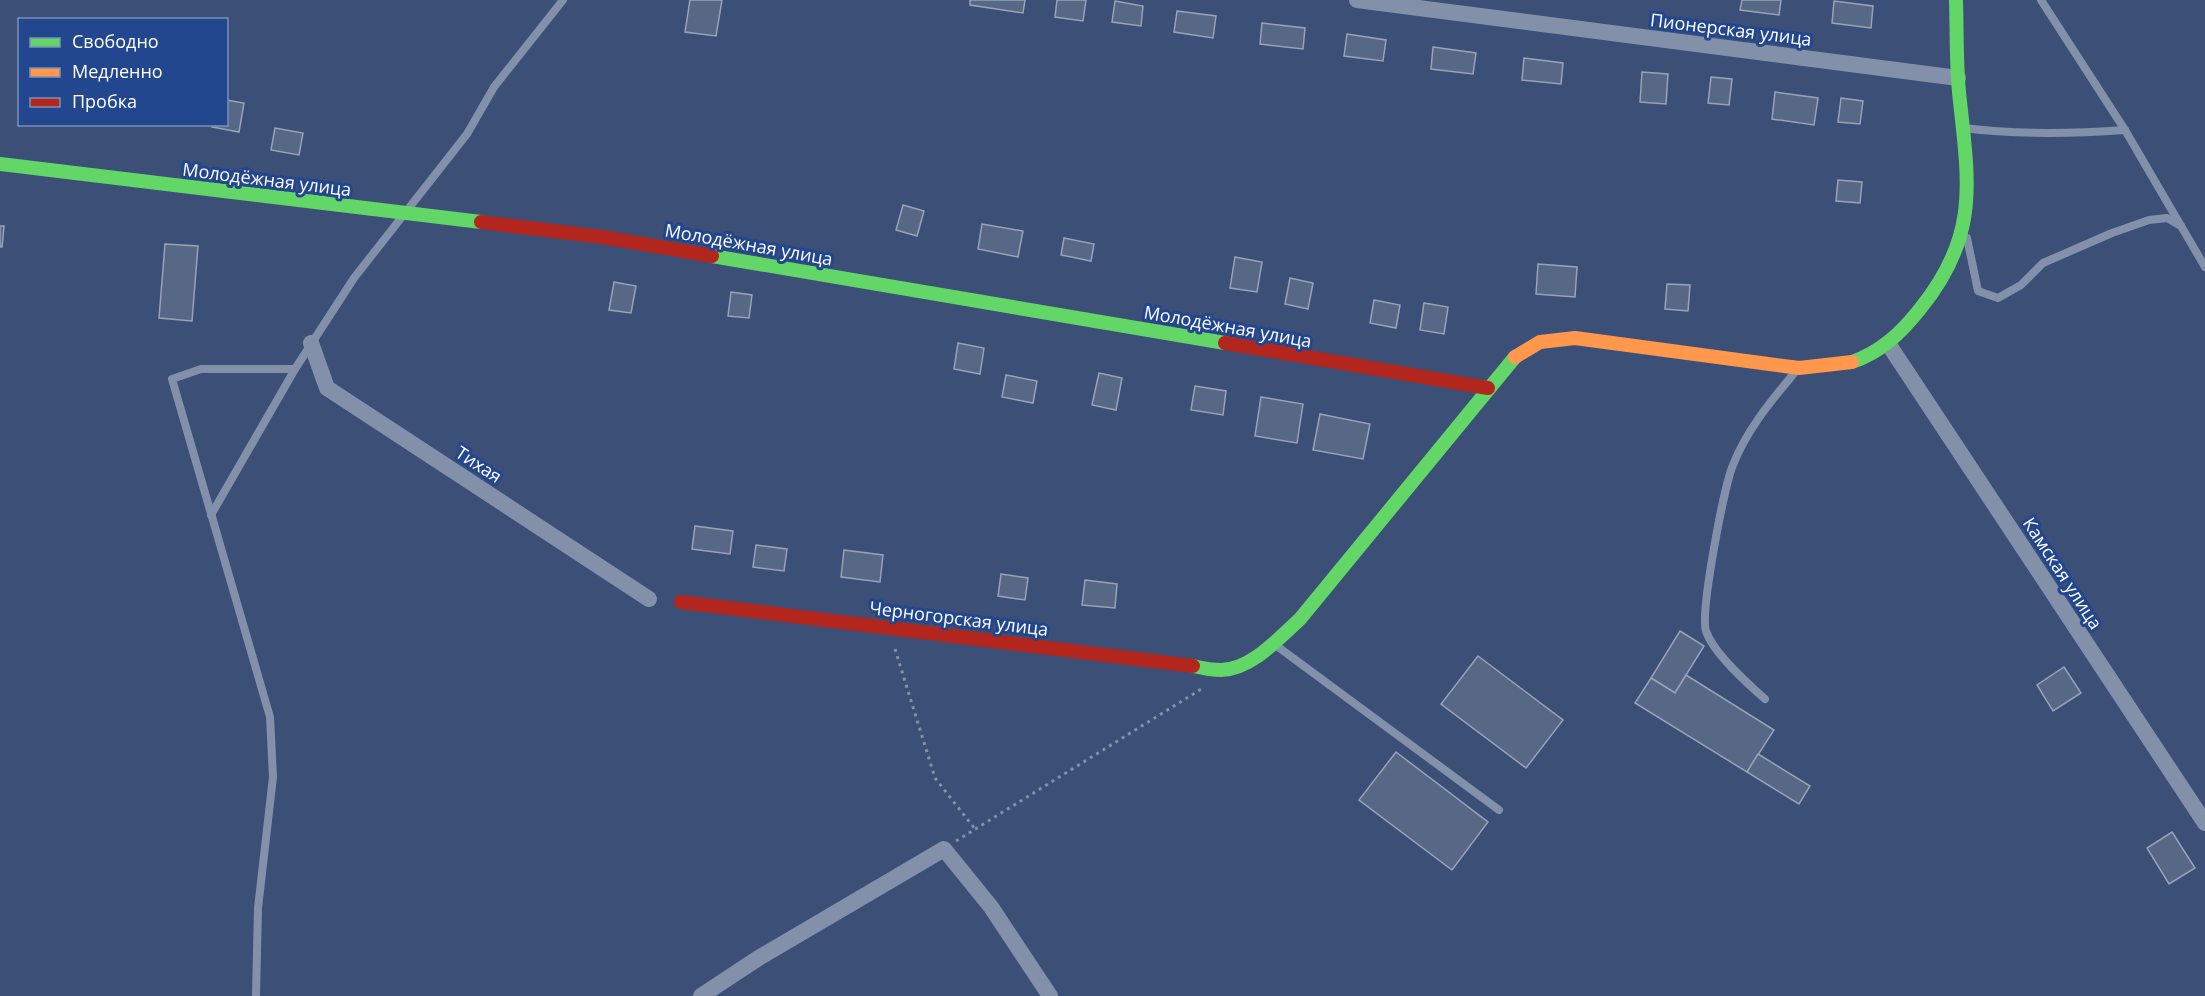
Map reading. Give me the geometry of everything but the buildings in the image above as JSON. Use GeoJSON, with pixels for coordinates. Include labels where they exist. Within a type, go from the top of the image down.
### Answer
{"type":"FeatureCollection","features":[{"type":"Feature","properties":{"kind":"street","name":"Пионерская улица"},"geometry":{"type":"LineString","coordinates":[[1357,0],[1958,78]]}},
{"type":"Feature","properties":{"kind":"street"},"geometry":{"type":"LineString","coordinates":[[1274,644],[1300,619],[1488,388],[1526,347],[1546,338],[1575,338],[1799,368],[1834,367],[1858,361],[1889,345],[1935,291],[1948,269],[1964,226],[1966,202],[1964,128],[1958,78],[1956,0]]}},
{"type":"Feature","properties":{"kind":"street","name":"Молодёжная улица"},"geometry":{"type":"LineString","coordinates":[[0,164],[602,237],[1488,388]]}},
{"type":"Feature","properties":{"kind":"street","name":"Тихая"},"geometry":{"type":"LineString","coordinates":[[311,343],[327,388],[649,599]]}},
{"type":"Feature","properties":{"kind":"street","name":"Камская улица"},"geometry":{"type":"LineString","coordinates":[[1889,345],[2205,823]]}},
{"type":"Feature","properties":{"kind":"street","name":"Черногорская улица"},"geometry":{"type":"LineString","coordinates":[[681,602],[1221,670],[1233,669],[1274,644]]}},
{"type":"Feature","properties":{"kind":"street"},"geometry":{"type":"LineString","coordinates":[[701,996],[757,959],[944,849],[991,907],[1050,996]]}},
{"type":"Feature","properties":{"kind":"lane"},"geometry":{"type":"LineString","coordinates":[[211,515],[311,343],[402,214],[467,134],[494,87],[563,0]]}},
{"type":"Feature","properties":{"kind":"lane"},"geometry":{"type":"LineString","coordinates":[[2041,0],[2125,130],[2205,267]]}},
{"type":"Feature","properties":{"kind":"lane"},"geometry":{"type":"LineString","coordinates":[[1964,128],[2005,133],[2057,135],[2125,130]]}},
{"type":"Feature","properties":{"kind":"lane"},"geometry":{"type":"LineString","coordinates":[[1964,226],[1978,291],[1998,298],[2021,285],[2043,263],[2112,233],[2149,220],[2168,218],[2183,227]]}},
{"type":"Feature","properties":{"kind":"lane"},"geometry":{"type":"LineString","coordinates":[[1765,699],[1733,670],[1706,631],[1706,593],[1733,465],[1760,414],[1799,368]]}},
{"type":"Feature","properties":{"kind":"lane"},"geometry":{"type":"LineString","coordinates":[[256,996],[258,908],[273,777],[270,717],[172,379],[201,369],[295,369]]}},
{"type":"Feature","properties":{"kind":"lane"},"geometry":{"type":"LineString","coordinates":[[1274,644],[1499,810]]}},
{"type":"Feature","properties":{"kind":"path"},"geometry":{"type":"LineString","coordinates":[[888,627],[935,778],[975,828]]}},
{"type":"Feature","properties":{"kind":"path"},"geometry":{"type":"LineString","coordinates":[[944,849],[1203,688]]}},
{"type":"Feature","properties":{"kind":"traffic: fast"},"geometry":{"type":"LineString","coordinates":[[1852,362],[1881,347],[1913,318],[1940,282],[1962,231],[1967,180],[1958,80],[1956,0]]}},
{"type":"Feature","properties":{"kind":"traffic: fast"},"geometry":{"type":"LineString","coordinates":[[0,164],[481,222]]}},
{"type":"Feature","properties":{"kind":"traffic: fast"},"geometry":{"type":"LineString","coordinates":[[712,256],[1225,343]]}},
{"type":"Feature","properties":{"kind":"traffic: fast"},"geometry":{"type":"LineString","coordinates":[[1193,666],[1221,670],[1243,664],[1264,651],[1300,619],[1515,357]]}},
{"type":"Feature","properties":{"kind":"traffic: slow"},"geometry":{"type":"LineString","coordinates":[[1515,357],[1540,342],[1575,338],[1799,368],[1852,362]]}},
{"type":"Feature","properties":{"kind":"traffic: jam"},"geometry":{"type":"LineString","coordinates":[[481,222],[602,237],[712,256]]}},
{"type":"Feature","properties":{"kind":"traffic: jam"},"geometry":{"type":"LineString","coordinates":[[1225,343],[1488,388]]}},
{"type":"Feature","properties":{"kind":"traffic: jam"},"geometry":{"type":"LineString","coordinates":[[681,602],[1193,666]]}}]}
